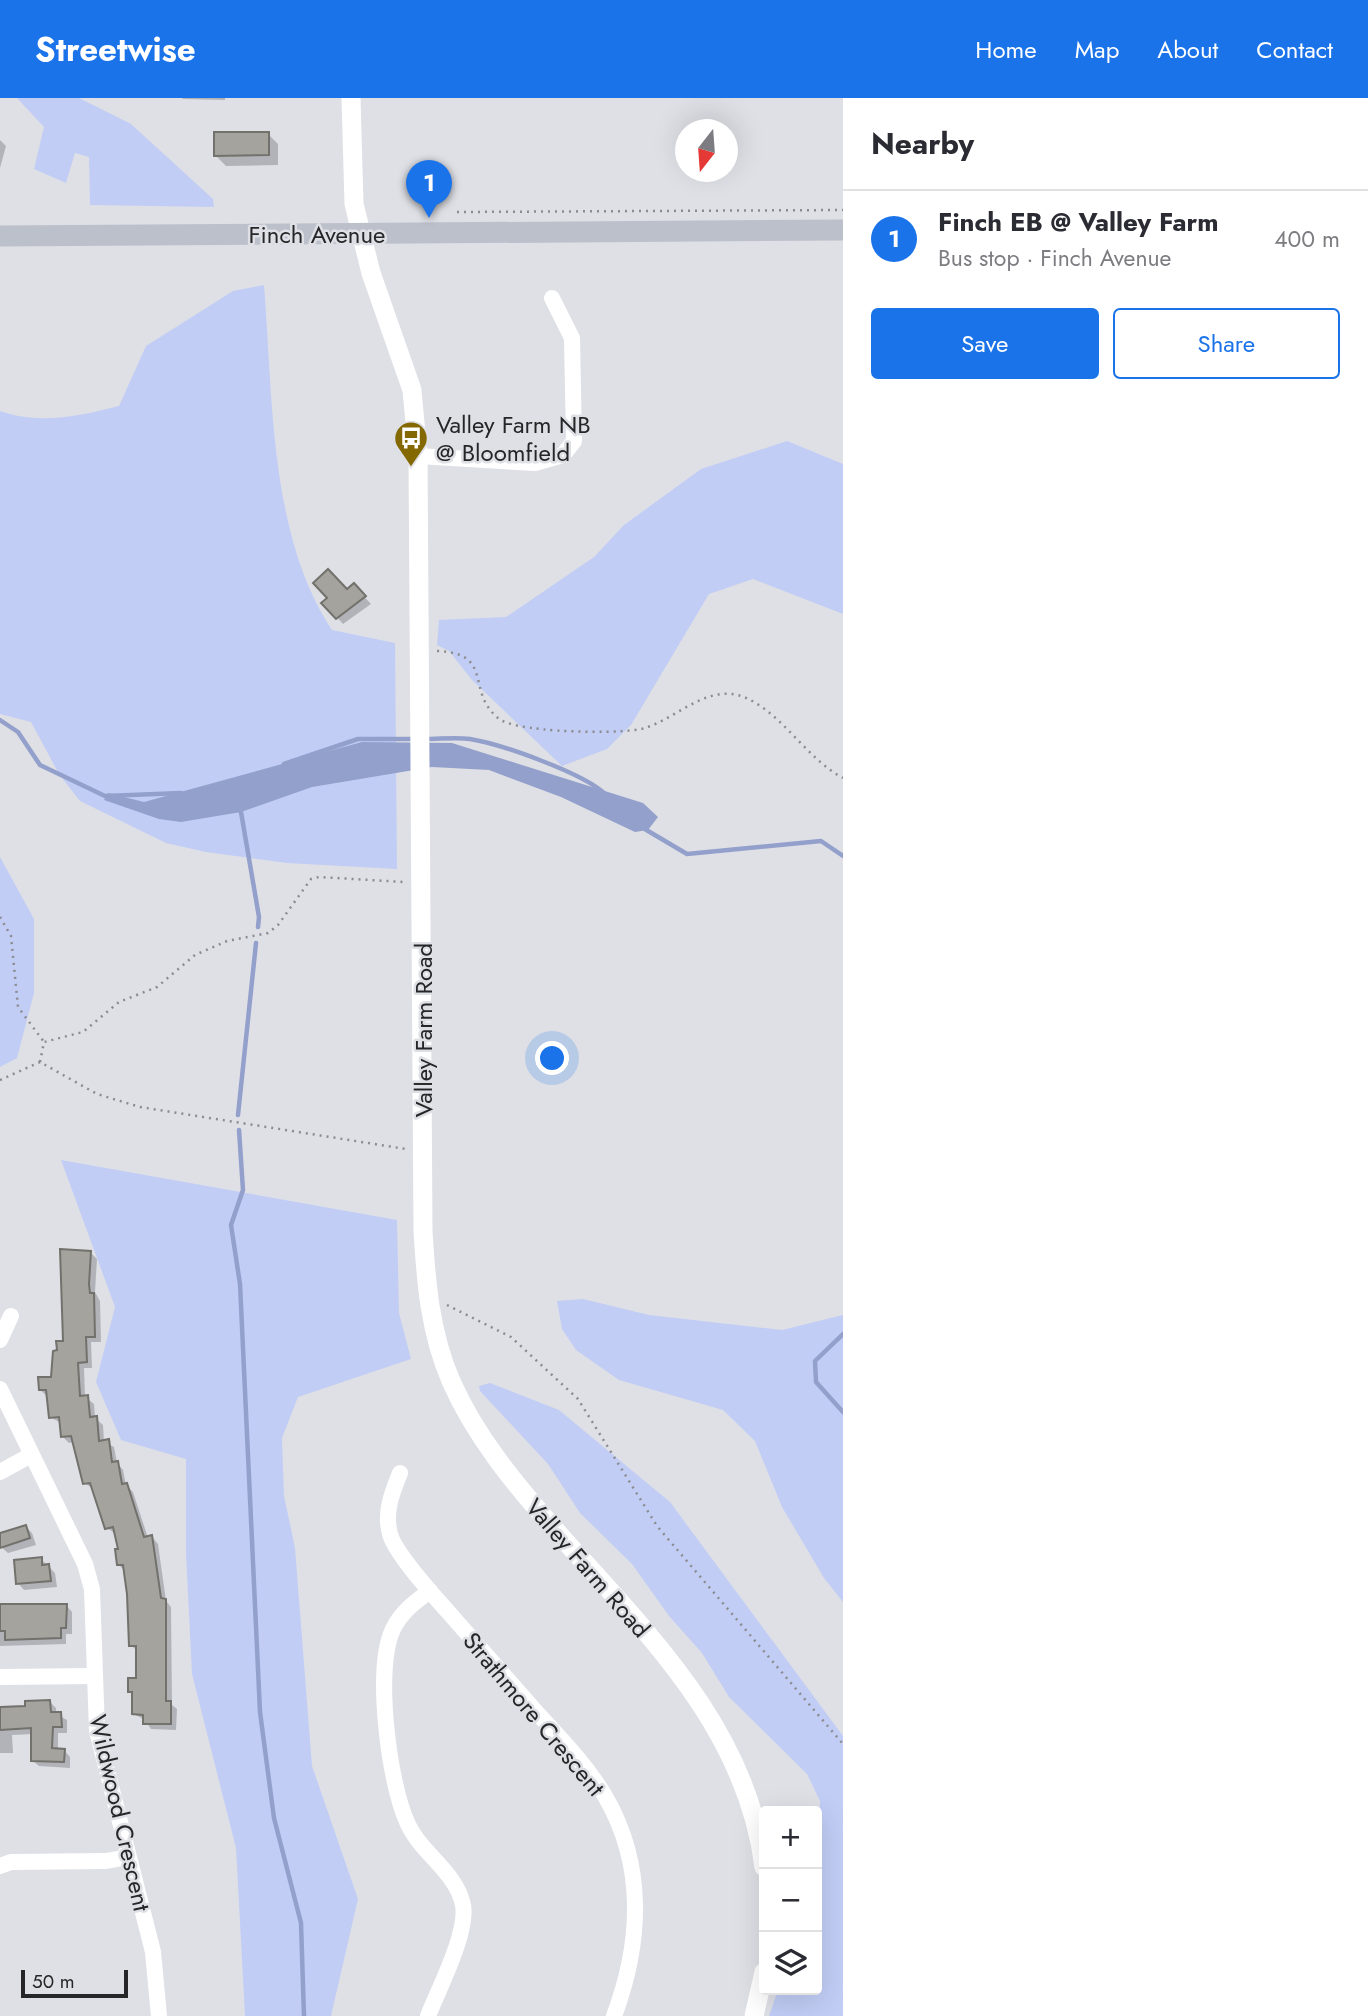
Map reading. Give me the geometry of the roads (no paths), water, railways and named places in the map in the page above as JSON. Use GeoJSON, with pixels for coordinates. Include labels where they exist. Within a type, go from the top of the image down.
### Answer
{"type":"FeatureCollection","features":[{"type":"Feature","properties":{"kind":"main road","name":"Finch Avenue"},"geometry":{"type":"LineString","coordinates":[[0,236],[843,230]]}},
{"type":"Feature","properties":{"kind":"street","name":"Valley Farm Road"},"geometry":{"type":"LineString","coordinates":[[351,98],[354,204],[360,234],[412,390],[418,456],[418,650],[423,804],[423,1231],[427,1297],[451,1381],[484,1442],[515,1484],[706,1707],[739,1769],[759,1826]]}},
{"type":"Feature","properties":{"kind":"street"},"geometry":{"type":"LineString","coordinates":[[418,456],[535,463],[563,455],[574,442],[572,338],[552,298]]}},
{"type":"Feature","properties":{"kind":"street"},"geometry":{"type":"LineString","coordinates":[[0,1340],[10,1316]]}},
{"type":"Feature","properties":{"kind":"street","name":"Wildwood Crescent"},"geometry":{"type":"LineString","coordinates":[[0,1389],[85,1564],[92,1589],[97,1731],[153,1952],[159,2016]]}},
{"type":"Feature","properties":{"kind":"street"},"geometry":{"type":"LineString","coordinates":[[0,1472],[31,1455]]}},
{"type":"Feature","properties":{"kind":"street","name":"Strathmore Crescent"},"geometry":{"type":"LineString","coordinates":[[400,1473],[387,1512],[390,1537],[430,1591],[581,1763],[606,1797],[621,1830],[630,1859],[637,1917],[628,1979],[614,2016]]}},
{"type":"Feature","properties":{"kind":"street"},"geometry":{"type":"LineString","coordinates":[[428,2016],[462,1925],[463,1908],[459,1889],[407,1823],[387,1752],[385,1667],[392,1629],[412,1604],[430,1591]]}},
{"type":"Feature","properties":{"kind":"street"},"geometry":{"type":"LineString","coordinates":[[0,1677],[94,1676]]}},
{"type":"Feature","properties":{"kind":"street"},"geometry":{"type":"LineString","coordinates":[[0,1866],[11,1862],[106,1861],[128,1857]]}},
{"type":"Feature","properties":{"kind":"street"},"geometry":{"type":"LineString","coordinates":[[754,2016],[759,1994]]}},
{"type":"Feature","properties":{"kind":"waterway"},"geometry":{"type":"LineString","coordinates":[[0,720],[18,732],[40,765],[105,796],[181,793]]}},
{"type":"Feature","properties":{"kind":"waterway"},"geometry":{"type":"LineString","coordinates":[[426,739],[465,738],[501,747],[579,777],[605,794]]}},
{"type":"Feature","properties":{"kind":"waterway"},"geometry":{"type":"LineString","coordinates":[[284,764],[358,739],[414,739]]}},
{"type":"Feature","properties":{"kind":"waterway"},"geometry":{"type":"LineString","coordinates":[[241,812],[259,917],[258,927]]}},
{"type":"Feature","properties":{"kind":"waterway"},"geometry":{"type":"LineString","coordinates":[[643,828],[687,854],[821,841],[843,856]]}},
{"type":"Feature","properties":{"kind":"waterway"},"geometry":{"type":"LineString","coordinates":[[238,1115],[256,943]]}},
{"type":"Feature","properties":{"kind":"waterway"},"geometry":{"type":"LineString","coordinates":[[239,1130],[243,1190],[231,1225],[240,1284],[260,1712],[274,1818],[301,1923],[304,2016]]}},
{"type":"Feature","properties":{"kind":"waterway"},"geometry":{"type":"LineString","coordinates":[[843,1334],[815,1361],[816,1382],[843,1412]]}},
{"type":"Feature","properties":{"kind":"place","name":"Finch EB @ Valley Farm"},"geometry":{"type":"Point","coordinates":[429,218]}},
{"type":"Feature","properties":{"kind":"place","name":"Valley Farm NB @ Bloomfield"},"geometry":{"type":"Point","coordinates":[411,468]}}]}
